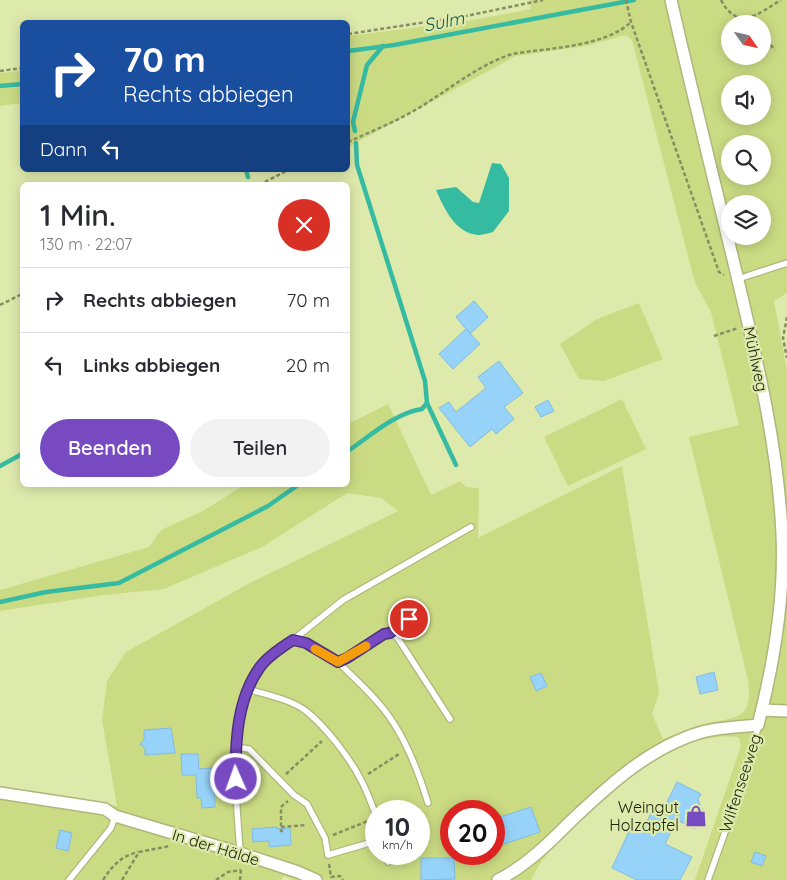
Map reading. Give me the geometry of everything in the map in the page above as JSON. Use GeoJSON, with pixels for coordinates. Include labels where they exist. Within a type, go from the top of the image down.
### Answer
{"type":"FeatureCollection","features":[{"type":"Feature","properties":{"kind":"street","name":"Mühlweg"},"geometry":{"type":"LineString","coordinates":[[671,0],[749,325],[765,398],[776,475],[782,534],[780,604],[772,668],[758,725]]}},
{"type":"Feature","properties":{"kind":"street"},"geometry":{"type":"LineString","coordinates":[[762,710],[787,711]]}},
{"type":"Feature","properties":{"kind":"street","name":"Wilfenseeweg"},"geometry":{"type":"LineString","coordinates":[[498,880],[511,874],[528,862],[609,785],[659,749],[703,732],[758,725]]}},
{"type":"Feature","properties":{"kind":"street","name":"In der Hälde"},"geometry":{"type":"LineString","coordinates":[[0,793],[105,809],[115,816],[187,839],[240,853],[298,872],[316,880]]}},
{"type":"Feature","properties":{"kind":"lane"},"geometry":{"type":"LineString","coordinates":[[738,279],[787,263]]}},
{"type":"Feature","properties":{"kind":"lane"},"geometry":{"type":"LineString","coordinates":[[240,853],[235,747],[239,720],[248,689],[260,666],[343,600],[472,527]]}},
{"type":"Feature","properties":{"kind":"lane"},"geometry":{"type":"LineString","coordinates":[[338,662],[384,634],[390,633],[409,619]]}},
{"type":"Feature","properties":{"kind":"lane"},"geometry":{"type":"LineString","coordinates":[[390,633],[397,637],[450,719]]}},
{"type":"Feature","properties":{"kind":"lane"},"geometry":{"type":"LineString","coordinates":[[293,640],[306,643],[338,662],[383,708],[407,748],[419,773],[427,800]]}},
{"type":"Feature","properties":{"kind":"lane"},"geometry":{"type":"LineString","coordinates":[[248,689],[286,701],[305,711],[328,735],[361,779],[369,800]]}},
{"type":"Feature","properties":{"kind":"lane","name":"Wilfenseeweg"},"geometry":{"type":"LineString","coordinates":[[708,880],[752,753],[758,725]]}},
{"type":"Feature","properties":{"kind":"lane"},"geometry":{"type":"LineString","coordinates":[[235,747],[249,749],[294,795],[307,804],[325,838],[328,855],[365,844]]}},
{"type":"Feature","properties":{"kind":"lane"},"geometry":{"type":"LineString","coordinates":[[68,880],[111,828],[115,816]]}},
{"type":"Feature","properties":{"kind":"path"},"geometry":{"type":"LineString","coordinates":[[350,34],[466,16],[544,0]]}},
{"type":"Feature","properties":{"kind":"path"},"geometry":{"type":"LineString","coordinates":[[626,0],[630,22],[719,272],[732,280],[738,279]]}},
{"type":"Feature","properties":{"kind":"path"},"geometry":{"type":"LineString","coordinates":[[721,0],[727,12],[733,15]]}},
{"type":"Feature","properties":{"kind":"path"},"geometry":{"type":"LineString","coordinates":[[755,15],[781,0]]}},
{"type":"Feature","properties":{"kind":"path"},"geometry":{"type":"LineString","coordinates":[[350,141],[415,110],[485,65],[512,54],[593,41],[614,35],[630,22]]}},
{"type":"Feature","properties":{"kind":"path"},"geometry":{"type":"LineString","coordinates":[[771,45],[775,50]]}},
{"type":"Feature","properties":{"kind":"path"},"geometry":{"type":"LineString","coordinates":[[0,71],[20,68]]}},
{"type":"Feature","properties":{"kind":"path"},"geometry":{"type":"LineString","coordinates":[[265,182],[284,172]]}},
{"type":"Feature","properties":{"kind":"path"},"geometry":{"type":"LineString","coordinates":[[0,305],[20,295]]}},
{"type":"Feature","properties":{"kind":"path"},"geometry":{"type":"LineString","coordinates":[[787,317],[783,338],[787,358]]}},
{"type":"Feature","properties":{"kind":"path"},"geometry":{"type":"LineString","coordinates":[[714,336],[749,325]]}},
{"type":"Feature","properties":{"kind":"path"},"geometry":{"type":"LineString","coordinates":[[297,764],[328,735]]}},
{"type":"Feature","properties":{"kind":"path"},"geometry":{"type":"LineString","coordinates":[[361,779],[407,748]]}},
{"type":"Feature","properties":{"kind":"path"},"geometry":{"type":"LineString","coordinates":[[281,807],[280,830],[306,825]]}},
{"type":"Feature","properties":{"kind":"path"},"geometry":{"type":"LineString","coordinates":[[325,838],[365,822]]}},
{"type":"Feature","properties":{"kind":"path"},"geometry":{"type":"LineString","coordinates":[[103,880],[113,864],[126,856],[173,845],[187,839]]}},
{"type":"Feature","properties":{"kind":"path"},"geometry":{"type":"LineString","coordinates":[[122,880],[139,852]]}},
{"type":"Feature","properties":{"kind":"path"},"geometry":{"type":"LineString","coordinates":[[328,855],[331,877],[340,876],[343,880]]}},
{"type":"Feature","properties":{"kind":"path"},"geometry":{"type":"LineString","coordinates":[[216,880],[228,872],[241,870]]}},
{"type":"Feature","properties":{"kind":"green space"},"geometry":{"type":"Polygon","coordinates":[[[530,0],[787,0],[787,293],[774,301],[787,370],[787,880],[695,880],[741,746],[739,738],[721,737],[687,744],[659,756],[643,766],[587,811],[569,829],[553,846],[531,880],[293,880],[284,876],[281,880],[0,880],[0,789],[117,806],[102,720],[107,681],[126,652],[248,584],[398,511],[381,498],[347,493],[262,547],[164,589],[104,595],[0,611],[0,590],[149,547],[161,530],[203,511],[241,487],[350,487],[350,423],[388,404],[431,495],[460,481],[466,487],[479,488],[478,538],[622,466],[659,693],[652,714],[663,739],[695,726],[738,716],[744,712],[747,705],[749,694],[748,680],[689,437],[739,425],[711,312],[695,283],[632,40],[626,35],[586,46],[516,56],[350,146],[350,36],[468,21],[531,9],[530,0]]]}},
{"type":"Feature","properties":{"kind":"green space"},"geometry":{"type":"Polygon","coordinates":[[[20,71],[20,103],[0,106],[0,73],[20,71]]]}},
{"type":"Feature","properties":{"kind":"green space"},"geometry":{"type":"Polygon","coordinates":[[[639,303],[663,359],[604,381],[579,379],[560,344],[597,319],[639,303]]]}},
{"type":"Feature","properties":{"kind":"green space"},"geometry":{"type":"Polygon","coordinates":[[[622,399],[646,449],[568,486],[544,437],[622,399]]]}},
{"type":"Feature","properties":{"kind":"water"},"geometry":{"type":"Polygon","coordinates":[[[492,163],[501,164],[509,178],[509,211],[493,232],[478,235],[470,233],[463,230],[451,218],[436,190],[456,187],[473,202],[479,203],[492,163]]]}},
{"type":"Feature","properties":{"kind":"building"},"geometry":{"type":"Polygon","coordinates":[[[474,301],[488,317],[470,334],[456,317],[474,301]]]}},
{"type":"Feature","properties":{"kind":"building"},"geometry":{"type":"Polygon","coordinates":[[[466,329],[480,344],[453,369],[439,354],[466,329]]]}},
{"type":"Feature","properties":{"kind":"building"},"geometry":{"type":"Polygon","coordinates":[[[499,361],[523,393],[504,407],[514,419],[496,434],[492,429],[470,447],[439,408],[449,402],[456,412],[486,388],[478,377],[499,361]]]}},
{"type":"Feature","properties":{"kind":"building"},"geometry":{"type":"Polygon","coordinates":[[[548,400],[554,411],[541,417],[535,407],[548,400]]]}},
{"type":"Feature","properties":{"kind":"building"},"geometry":{"type":"Polygon","coordinates":[[[714,672],[718,690],[700,694],[696,677],[714,672]]]}},
{"type":"Feature","properties":{"kind":"building"},"geometry":{"type":"Polygon","coordinates":[[[541,673],[547,686],[536,691],[530,677],[541,673]]]}},
{"type":"Feature","properties":{"kind":"building"},"geometry":{"type":"Polygon","coordinates":[[[171,728],[175,753],[145,755],[145,748],[140,744],[144,740],[144,730],[171,728]]]}},
{"type":"Feature","properties":{"kind":"building"},"geometry":{"type":"Polygon","coordinates":[[[181,754],[198,754],[199,769],[214,768],[215,807],[202,808],[201,798],[197,798],[196,775],[182,775],[181,754]]]}},
{"type":"Feature","properties":{"kind":"building"},"geometry":{"type":"Polygon","coordinates":[[[677,782],[701,794],[698,799],[701,808],[704,810],[695,829],[677,820],[665,844],[692,857],[680,880],[637,880],[612,868],[631,827],[641,832],[654,808],[662,812],[677,782]]]}},
{"type":"Feature","properties":{"kind":"building"},"geometry":{"type":"Polygon","coordinates":[[[531,807],[540,832],[505,844],[505,815],[531,807]]]}},
{"type":"Feature","properties":{"kind":"building"},"geometry":{"type":"Polygon","coordinates":[[[277,827],[277,829],[290,828],[291,845],[269,847],[269,841],[253,842],[252,829],[277,827]]]}},
{"type":"Feature","properties":{"kind":"building"},"geometry":{"type":"Polygon","coordinates":[[[60,830],[72,833],[68,851],[56,848],[60,830]]]}},
{"type":"Feature","properties":{"kind":"building"},"geometry":{"type":"Polygon","coordinates":[[[755,852],[766,856],[762,866],[751,862],[755,852]]]}},
{"type":"Feature","properties":{"kind":"building"},"geometry":{"type":"Polygon","coordinates":[[[430,858],[440,858],[440,865],[454,865],[455,879],[421,880],[421,865],[430,865],[430,858]]]}},
{"type":"Feature","properties":{"kind":"waterway","name":"Sulm"},"geometry":{"type":"LineString","coordinates":[[350,51],[394,45],[634,0]]}},
{"type":"Feature","properties":{"kind":"waterway"},"geometry":{"type":"LineString","coordinates":[[355,131],[353,122],[367,65],[383,46]]}},
{"type":"Feature","properties":{"kind":"waterway","name":"Sulm"},"geometry":{"type":"LineString","coordinates":[[0,86],[20,84]]}},
{"type":"Feature","properties":{"kind":"waterway"},"geometry":{"type":"LineString","coordinates":[[356,143],[357,165],[425,381],[427,403],[456,465]]}},
{"type":"Feature","properties":{"kind":"waterway"},"geometry":{"type":"LineString","coordinates":[[247,172],[248,177]]}},
{"type":"Feature","properties":{"kind":"waterway"},"geometry":{"type":"LineString","coordinates":[[350,450],[393,420],[412,411],[422,409],[427,403]]}},
{"type":"Feature","properties":{"kind":"waterway"},"geometry":{"type":"LineString","coordinates":[[0,466],[20,455]]}},
{"type":"Feature","properties":{"kind":"waterway"},"geometry":{"type":"LineString","coordinates":[[0,602],[46,592],[119,583],[268,506],[295,487]]}},
{"type":"Feature","properties":{"kind":"slow traffic"},"geometry":{"type":"LineString","coordinates":[[315,649],[338,662],[366,646]]}},
{"type":"Feature","properties":{"kind":"place","name":"Weingut Holzapfel"},"geometry":{"type":"Point","coordinates":[696,816]}},
{"type":"Feature","properties":{"kind":"route"},"geometry":{"type":"LineString","coordinates":[[236,779],[235,747],[239,720],[248,689],[260,666],[293,640],[306,643],[338,662],[384,634],[390,633],[409,619]]}}]}
